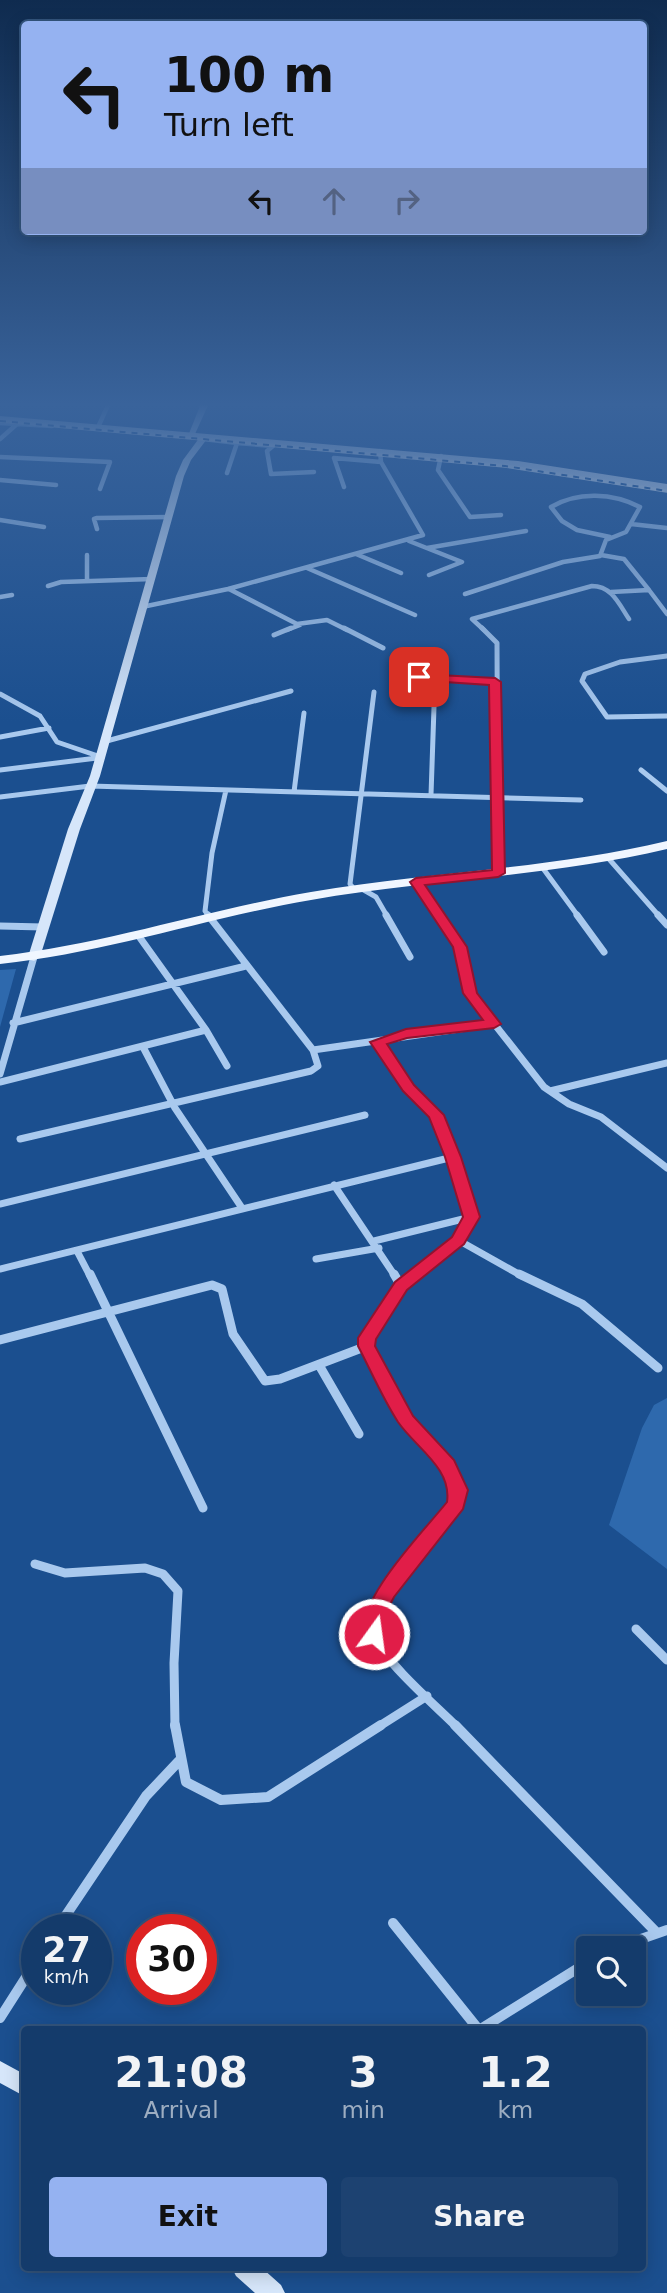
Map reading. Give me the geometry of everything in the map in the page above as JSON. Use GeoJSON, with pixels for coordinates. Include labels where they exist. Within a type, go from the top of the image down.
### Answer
{"type":"FeatureCollection","features":[{"type":"Feature","properties":{"kind":"main road"},"geometry":{"type":"LineString","coordinates":[[0,960],[34,957],[208,917],[358,889],[609,859],[667,845]]}},
{"type":"Feature","properties":{"kind":"street"},"geometry":{"type":"LineString","coordinates":[[0,1074],[13,1023],[43,928],[50,916],[74,829],[90,786],[171,508]]}},
{"type":"Feature","properties":{"kind":"street"},"geometry":{"type":"LineString","coordinates":[[142,607],[228,589],[409,540],[423,534],[408,508]]}},
{"type":"Feature","properties":{"kind":"street"},"geometry":{"type":"LineString","coordinates":[[464,508],[470,517],[501,515]]}},
{"type":"Feature","properties":{"kind":"street"},"geometry":{"type":"LineString","coordinates":[[552,508],[575,530],[610,537],[626,532],[639,508]]}},
{"type":"Feature","properties":{"kind":"street"},"geometry":{"type":"LineString","coordinates":[[97,529],[94,519],[97,518],[169,517]]}},
{"type":"Feature","properties":{"kind":"street"},"geometry":{"type":"LineString","coordinates":[[0,520],[21,521],[44,527]]}},
{"type":"Feature","properties":{"kind":"street"},"geometry":{"type":"LineString","coordinates":[[631,524],[667,528]]}},
{"type":"Feature","properties":{"kind":"street"},"geometry":{"type":"LineString","coordinates":[[427,548],[526,531]]}},
{"type":"Feature","properties":{"kind":"street"},"geometry":{"type":"LineString","coordinates":[[601,555],[602,547],[610,537]]}},
{"type":"Feature","properties":{"kind":"street"},"geometry":{"type":"LineString","coordinates":[[409,540],[463,563],[429,575]]}},
{"type":"Feature","properties":{"kind":"street"},"geometry":{"type":"LineString","coordinates":[[355,554],[401,573]]}},
{"type":"Feature","properties":{"kind":"street"},"geometry":{"type":"LineString","coordinates":[[87,555],[87,581]]}},
{"type":"Feature","properties":{"kind":"street"},"geometry":{"type":"LineString","coordinates":[[465,594],[563,562],[601,555],[624,559],[667,614]]}},
{"type":"Feature","properties":{"kind":"street"},"geometry":{"type":"LineString","coordinates":[[306,568],[415,615]]}},
{"type":"Feature","properties":{"kind":"street"},"geometry":{"type":"LineString","coordinates":[[48,586],[87,581],[152,579]]}},
{"type":"Feature","properties":{"kind":"street"},"geometry":{"type":"LineString","coordinates":[[498,873],[496,643],[472,619],[523,602],[592,586],[603,587],[611,592],[629,619]]}},
{"type":"Feature","properties":{"kind":"street"},"geometry":{"type":"LineString","coordinates":[[228,589],[300,625]]}},
{"type":"Feature","properties":{"kind":"street"},"geometry":{"type":"LineString","coordinates":[[611,592],[649,590]]}},
{"type":"Feature","properties":{"kind":"street"},"geometry":{"type":"LineString","coordinates":[[0,597],[12,594]]}},
{"type":"Feature","properties":{"kind":"street"},"geometry":{"type":"LineString","coordinates":[[274,635],[300,625],[327,620],[383,648]]}},
{"type":"Feature","properties":{"kind":"street"},"geometry":{"type":"LineString","coordinates":[[667,656],[620,662],[585,674],[582,681],[607,717],[667,716]]}},
{"type":"Feature","properties":{"kind":"street"},"geometry":{"type":"LineString","coordinates":[[403,676],[495,682]]}},
{"type":"Feature","properties":{"kind":"street"},"geometry":{"type":"LineString","coordinates":[[431,795],[435,678]]}},
{"type":"Feature","properties":{"kind":"street"},"geometry":{"type":"LineString","coordinates":[[103,742],[291,691]]}},
{"type":"Feature","properties":{"kind":"street"},"geometry":{"type":"LineString","coordinates":[[374,692],[350,884],[376,897],[410,957]]}},
{"type":"Feature","properties":{"kind":"street"},"geometry":{"type":"LineString","coordinates":[[0,694],[34,712],[49,728],[57,742],[98,757]]}},
{"type":"Feature","properties":{"kind":"street"},"geometry":{"type":"LineString","coordinates":[[294,792],[304,713]]}},
{"type":"Feature","properties":{"kind":"street"},"geometry":{"type":"LineString","coordinates":[[0,737],[49,728]]}},
{"type":"Feature","properties":{"kind":"street"},"geometry":{"type":"LineString","coordinates":[[0,770],[98,757]]}},
{"type":"Feature","properties":{"kind":"street"},"geometry":{"type":"LineString","coordinates":[[641,770],[667,791]]}},
{"type":"Feature","properties":{"kind":"street"},"geometry":{"type":"LineString","coordinates":[[0,797],[90,786],[581,800]]}},
{"type":"Feature","properties":{"kind":"street"},"geometry":{"type":"LineString","coordinates":[[19,1139],[311,1070],[318,1066],[313,1050],[208,917],[204,903],[226,790]]}},
{"type":"Feature","properties":{"kind":"street"},"geometry":{"type":"LineString","coordinates":[[609,859],[667,925]]}},
{"type":"Feature","properties":{"kind":"street"},"geometry":{"type":"LineString","coordinates":[[542,867],[604,952]]}},
{"type":"Feature","properties":{"kind":"street"},"geometry":{"type":"LineString","coordinates":[[416,882],[460,947],[470,993],[550,1091],[601,1117],[667,1168]]}},
{"type":"Feature","properties":{"kind":"street"},"geometry":{"type":"LineString","coordinates":[[0,926],[43,928]]}},
{"type":"Feature","properties":{"kind":"street"},"geometry":{"type":"LineString","coordinates":[[138,935],[206,1030],[227,1066]]}},
{"type":"Feature","properties":{"kind":"street"},"geometry":{"type":"LineString","coordinates":[[13,1023],[246,965]]}},
{"type":"Feature","properties":{"kind":"street"},"geometry":{"type":"LineString","coordinates":[[313,1050],[378,1042],[406,1034],[494,1024]]}},
{"type":"Feature","properties":{"kind":"street"},"geometry":{"type":"LineString","coordinates":[[0,1082],[206,1030]]}},
{"type":"Feature","properties":{"kind":"street"},"geometry":{"type":"LineString","coordinates":[[378,1042],[409,1088],[436,1115],[453,1157],[471,1217],[458,1241],[401,1286],[367,1338],[366,1346],[406,1420],[447,1465],[459,1490],[457,1504],[404,1567],[375,1614],[374,1634],[388,1656],[662,1931]]}},
{"type":"Feature","properties":{"kind":"street"},"geometry":{"type":"LineString","coordinates":[[143,1046],[172,1103],[242,1208]]}},
{"type":"Feature","properties":{"kind":"street"},"geometry":{"type":"LineString","coordinates":[[550,1091],[667,1063]]}},
{"type":"Feature","properties":{"kind":"street"},"geometry":{"type":"LineString","coordinates":[[0,1203],[365,1115]]}},
{"type":"Feature","properties":{"kind":"street"},"geometry":{"type":"LineString","coordinates":[[0,1269],[453,1157]]}},
{"type":"Feature","properties":{"kind":"street"},"geometry":{"type":"LineString","coordinates":[[334,1185],[376,1244],[401,1286]]}},
{"type":"Feature","properties":{"kind":"street"},"geometry":{"type":"LineString","coordinates":[[316,1259],[471,1217]]}},
{"type":"Feature","properties":{"kind":"street"},"geometry":{"type":"LineString","coordinates":[[458,1241],[547,1290],[582,1304],[658,1368]]}},
{"type":"Feature","properties":{"kind":"street"},"geometry":{"type":"LineString","coordinates":[[77,1251],[110,1312],[203,1508]]}},
{"type":"Feature","properties":{"kind":"street"},"geometry":{"type":"LineString","coordinates":[[0,1340],[205,1286],[219,1285],[233,1334],[265,1381],[281,1379],[366,1346]]}},
{"type":"Feature","properties":{"kind":"street"},"geometry":{"type":"LineString","coordinates":[[319,1365],[359,1434]]}},
{"type":"Feature","properties":{"kind":"street"},"geometry":{"type":"LineString","coordinates":[[35,1564],[65,1573],[145,1568],[163,1574],[178,1591],[174,1742],[186,1782],[220,1800],[268,1797],[427,1696]]}},
{"type":"Feature","properties":{"kind":"street"},"geometry":{"type":"LineString","coordinates":[[636,1629],[667,1660]]}},
{"type":"Feature","properties":{"kind":"street"},"geometry":{"type":"LineString","coordinates":[[67,1914],[146,1796],[179,1761]]}},
{"type":"Feature","properties":{"kind":"street"},"geometry":{"type":"LineString","coordinates":[[393,1923],[476,2026]]}},
{"type":"Feature","properties":{"kind":"street"},"geometry":{"type":"LineString","coordinates":[[485,2026],[576,1969]]}},
{"type":"Feature","properties":{"kind":"street"},"geometry":{"type":"LineString","coordinates":[[0,2018],[21,1985]]}},
{"type":"Feature","properties":{"kind":"street"},"geometry":{"type":"LineString","coordinates":[[0,2071],[21,2084]]}},
{"type":"Feature","properties":{"kind":"street"},"geometry":{"type":"LineString","coordinates":[[248,2271],[274,2293]]}},
{"type":"Feature","properties":{"kind":"shaded area"},"geometry":{"type":"Polygon","coordinates":[[[16,969],[0,1027],[0,970],[16,969]]]}},
{"type":"Feature","properties":{"kind":"shaded area"},"geometry":{"type":"Polygon","coordinates":[[[667,1398],[667,1569],[609,1525],[642,1428],[654,1405],[667,1398]]]}},
{"type":"Feature","properties":{"kind":"route"},"geometry":{"type":"LineString","coordinates":[[374,1634],[375,1614],[386,1592],[457,1504],[459,1490],[447,1465],[406,1420],[366,1346],[367,1338],[401,1286],[458,1241],[470,1224],[471,1217],[453,1157],[436,1115],[409,1088],[378,1042],[392,1036],[494,1024],[470,993],[460,947],[416,882],[498,873],[495,682],[419,677]]}}]}
